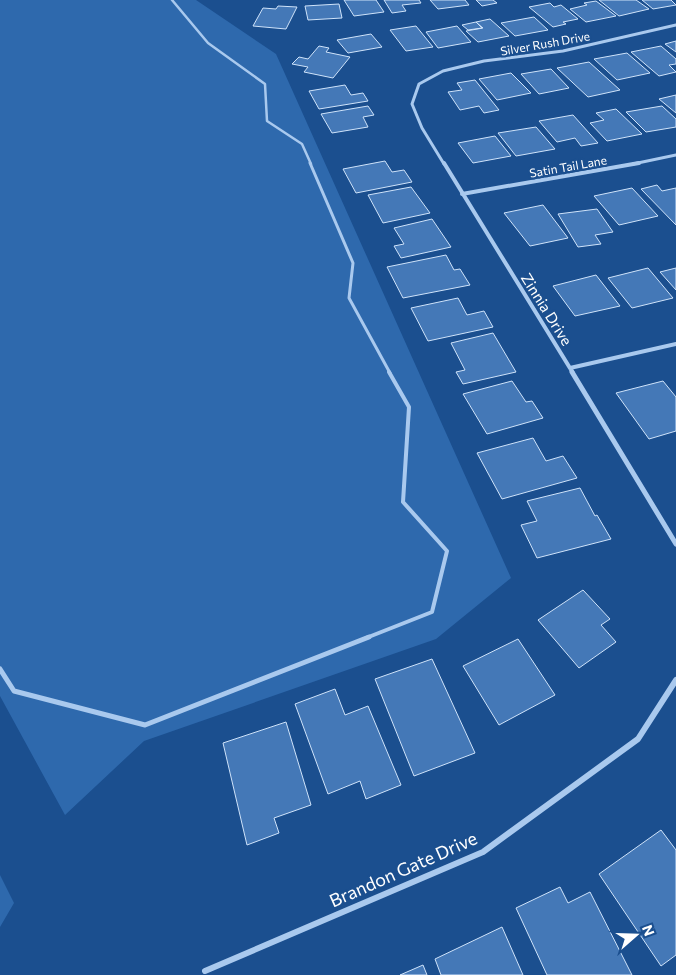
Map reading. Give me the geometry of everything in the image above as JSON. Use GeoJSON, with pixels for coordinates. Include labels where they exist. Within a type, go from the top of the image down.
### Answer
{"type":"FeatureCollection","features":[{"type":"Feature","properties":{"kind":"street","name":"Silver Rush Drive"},"geometry":{"type":"LineString","coordinates":[[419,84],[443,70],[484,61],[562,51],[676,25]]}},
{"type":"Feature","properties":{"kind":"street","name":"Zinnia Drive"},"geometry":{"type":"LineString","coordinates":[[419,84],[412,104],[422,128],[676,544]]}},
{"type":"Feature","properties":{"kind":"street","name":"Satin Tail Lane"},"geometry":{"type":"LineString","coordinates":[[462,194],[630,165],[676,155]]}},
{"type":"Feature","properties":{"kind":"street"},"geometry":{"type":"LineString","coordinates":[[570,368],[676,344]]}},
{"type":"Feature","properties":{"kind":"street","name":"Brandon Gate Drive"},"geometry":{"type":"LineString","coordinates":[[205,970],[483,852],[638,740],[676,680]]}},
{"type":"Feature","properties":{"kind":"lane"},"geometry":{"type":"LineString","coordinates":[[0,669],[14,691],[145,725],[432,612],[447,551],[403,502],[409,407],[349,298],[353,263],[302,144],[267,121],[265,84],[208,43],[172,0]]}},
{"type":"Feature","properties":{"kind":"shaded area"},"geometry":{"type":"Polygon","coordinates":[[[0,0],[196,0],[276,54],[511,578],[436,639],[144,741],[65,815],[0,696],[0,0]]]}},
{"type":"Feature","properties":{"kind":"shaded area"},"geometry":{"type":"Polygon","coordinates":[[[0,875],[14,903],[0,927],[0,875]]]}},
{"type":"Feature","properties":{"kind":"building"},"geometry":{"type":"Polygon","coordinates":[[[344,0],[376,0],[384,12],[354,16],[344,0]]]}},
{"type":"Feature","properties":{"kind":"building"},"geometry":{"type":"Polygon","coordinates":[[[384,0],[419,0],[421,3],[402,5],[406,11],[392,13],[384,0]]]}},
{"type":"Feature","properties":{"kind":"building"},"geometry":{"type":"Polygon","coordinates":[[[430,0],[465,0],[469,5],[438,9],[430,0]]]}},
{"type":"Feature","properties":{"kind":"building"},"geometry":{"type":"Polygon","coordinates":[[[476,0],[493,0],[497,3],[482,6],[476,0]]]}},
{"type":"Feature","properties":{"kind":"building"},"geometry":{"type":"Polygon","coordinates":[[[599,0],[636,0],[649,9],[619,16],[599,0]]]}},
{"type":"Feature","properties":{"kind":"building"},"geometry":{"type":"Polygon","coordinates":[[[642,0],[671,0],[676,5],[653,9],[642,0]]]}},
{"type":"Feature","properties":{"kind":"building"},"geometry":{"type":"Polygon","coordinates":[[[596,1],[616,16],[586,22],[570,9],[587,5],[584,3],[596,1]]]}},
{"type":"Feature","properties":{"kind":"building"},"geometry":{"type":"Polygon","coordinates":[[[550,3],[554,7],[561,5],[578,19],[563,22],[566,24],[553,27],[529,7],[550,3]]]}},
{"type":"Feature","properties":{"kind":"building"},"geometry":{"type":"Polygon","coordinates":[[[339,4],[342,18],[308,20],[305,6],[339,4]]]}},
{"type":"Feature","properties":{"kind":"building"},"geometry":{"type":"Polygon","coordinates":[[[278,6],[297,7],[286,29],[253,26],[263,8],[276,9],[278,6]]]}},
{"type":"Feature","properties":{"kind":"building"},"geometry":{"type":"Polygon","coordinates":[[[534,17],[548,30],[515,36],[501,23],[534,17]]]}},
{"type":"Feature","properties":{"kind":"building"},"geometry":{"type":"Polygon","coordinates":[[[490,19],[509,36],[478,42],[466,31],[483,28],[476,22],[490,19]]]}},
{"type":"Feature","properties":{"kind":"building"},"geometry":{"type":"Polygon","coordinates":[[[476,22],[482,28],[468,30],[462,25],[476,22]]]}},
{"type":"Feature","properties":{"kind":"building"},"geometry":{"type":"Polygon","coordinates":[[[416,26],[433,47],[406,51],[390,30],[416,26]]]}},
{"type":"Feature","properties":{"kind":"building"},"geometry":{"type":"Polygon","coordinates":[[[457,26],[471,42],[438,48],[426,32],[457,26]]]}},
{"type":"Feature","properties":{"kind":"building"},"geometry":{"type":"Polygon","coordinates":[[[371,34],[382,47],[348,53],[337,40],[371,34]]]}},
{"type":"Feature","properties":{"kind":"building"},"geometry":{"type":"Polygon","coordinates":[[[676,41],[676,52],[665,44],[676,41]]]}},
{"type":"Feature","properties":{"kind":"building"},"geometry":{"type":"Polygon","coordinates":[[[319,46],[329,48],[326,52],[350,57],[333,78],[304,72],[308,67],[292,64],[299,57],[308,59],[319,46]]]}},
{"type":"Feature","properties":{"kind":"building"},"geometry":{"type":"Polygon","coordinates":[[[661,46],[676,59],[676,64],[669,65],[676,72],[659,76],[631,52],[661,46]]]}},
{"type":"Feature","properties":{"kind":"building"},"geometry":{"type":"Polygon","coordinates":[[[627,53],[650,73],[617,80],[594,59],[627,53]]]}},
{"type":"Feature","properties":{"kind":"building"},"geometry":{"type":"Polygon","coordinates":[[[589,62],[620,90],[588,97],[557,68],[589,62]]]}},
{"type":"Feature","properties":{"kind":"building"},"geometry":{"type":"Polygon","coordinates":[[[551,69],[569,88],[539,94],[521,74],[551,69]]]}},
{"type":"Feature","properties":{"kind":"building"},"geometry":{"type":"Polygon","coordinates":[[[511,73],[531,93],[497,100],[479,79],[511,73]]]}},
{"type":"Feature","properties":{"kind":"building"},"geometry":{"type":"Polygon","coordinates":[[[475,80],[499,110],[484,113],[479,106],[460,110],[448,92],[462,90],[457,83],[475,80]]]}},
{"type":"Feature","properties":{"kind":"building"},"geometry":{"type":"Polygon","coordinates":[[[345,85],[351,95],[363,93],[368,101],[319,109],[309,91],[345,85]]]}},
{"type":"Feature","properties":{"kind":"building"},"geometry":{"type":"Polygon","coordinates":[[[676,95],[676,113],[659,99],[676,95]]]}},
{"type":"Feature","properties":{"kind":"building"},"geometry":{"type":"Polygon","coordinates":[[[368,106],[374,115],[363,117],[368,127],[332,133],[321,114],[368,106]]]}},
{"type":"Feature","properties":{"kind":"building"},"geometry":{"type":"Polygon","coordinates":[[[662,106],[676,119],[676,127],[646,132],[626,112],[662,106]]]}},
{"type":"Feature","properties":{"kind":"building"},"geometry":{"type":"Polygon","coordinates":[[[616,109],[642,134],[607,141],[590,123],[604,120],[596,113],[616,109]]]}},
{"type":"Feature","properties":{"kind":"building"},"geometry":{"type":"Polygon","coordinates":[[[573,115],[598,143],[581,146],[575,138],[557,142],[539,121],[573,115]]]}},
{"type":"Feature","properties":{"kind":"building"},"geometry":{"type":"Polygon","coordinates":[[[536,127],[555,149],[516,156],[498,133],[536,127]]]}},
{"type":"Feature","properties":{"kind":"building"},"geometry":{"type":"Polygon","coordinates":[[[495,136],[511,156],[473,163],[458,143],[495,136]]]}},
{"type":"Feature","properties":{"kind":"building"},"geometry":{"type":"Polygon","coordinates":[[[385,161],[392,172],[404,170],[412,182],[356,193],[343,169],[385,161]]]}},
{"type":"Feature","properties":{"kind":"building"},"geometry":{"type":"Polygon","coordinates":[[[657,185],[662,191],[676,188],[676,225],[641,189],[657,185]]]}},
{"type":"Feature","properties":{"kind":"building"},"geometry":{"type":"Polygon","coordinates":[[[411,187],[430,213],[383,223],[368,195],[411,187]]]}},
{"type":"Feature","properties":{"kind":"building"},"geometry":{"type":"Polygon","coordinates":[[[632,188],[658,216],[619,225],[594,196],[632,188]]]}},
{"type":"Feature","properties":{"kind":"building"},"geometry":{"type":"Polygon","coordinates":[[[543,205],[568,238],[530,246],[504,213],[543,205]]]}},
{"type":"Feature","properties":{"kind":"building"},"geometry":{"type":"Polygon","coordinates":[[[597,209],[613,232],[595,235],[601,244],[578,247],[558,214],[597,209]]]}},
{"type":"Feature","properties":{"kind":"building"},"geometry":{"type":"Polygon","coordinates":[[[432,219],[451,247],[401,258],[394,246],[404,244],[394,228],[432,219]]]}},
{"type":"Feature","properties":{"kind":"building"},"geometry":{"type":"Polygon","coordinates":[[[446,255],[454,270],[460,269],[470,285],[403,298],[387,267],[446,255]]]}},
{"type":"Feature","properties":{"kind":"building"},"geometry":{"type":"Polygon","coordinates":[[[648,268],[673,298],[632,308],[608,278],[648,268]]]}},
{"type":"Feature","properties":{"kind":"building"},"geometry":{"type":"Polygon","coordinates":[[[676,268],[676,290],[660,272],[676,268]]]}},
{"type":"Feature","properties":{"kind":"building"},"geometry":{"type":"Polygon","coordinates":[[[596,275],[620,306],[575,316],[553,286],[596,275]]]}},
{"type":"Feature","properties":{"kind":"building"},"geometry":{"type":"Polygon","coordinates":[[[458,298],[467,315],[484,311],[493,327],[428,341],[411,308],[458,298]]]}},
{"type":"Feature","properties":{"kind":"building"},"geometry":{"type":"Polygon","coordinates":[[[493,333],[516,372],[463,384],[456,372],[465,370],[451,343],[493,333]]]}},
{"type":"Feature","properties":{"kind":"building"},"geometry":{"type":"Polygon","coordinates":[[[512,381],[526,402],[532,401],[543,418],[487,434],[463,394],[512,381]]]}},
{"type":"Feature","properties":{"kind":"building"},"geometry":{"type":"Polygon","coordinates":[[[663,381],[676,397],[676,431],[649,439],[616,393],[663,381]]]}},
{"type":"Feature","properties":{"kind":"building"},"geometry":{"type":"Polygon","coordinates":[[[533,438],[546,461],[563,456],[577,478],[502,499],[477,453],[533,438]]]}},
{"type":"Feature","properties":{"kind":"building"},"geometry":{"type":"Polygon","coordinates":[[[580,488],[595,516],[597,515],[611,539],[537,558],[521,525],[537,521],[527,501],[580,488]]]}},
{"type":"Feature","properties":{"kind":"building"},"geometry":{"type":"Polygon","coordinates":[[[583,590],[610,619],[601,625],[616,642],[579,668],[538,620],[583,590]]]}},
{"type":"Feature","properties":{"kind":"building"},"geometry":{"type":"Polygon","coordinates":[[[518,639],[555,695],[499,725],[463,666],[518,639]]]}},
{"type":"Feature","properties":{"kind":"building"},"geometry":{"type":"Polygon","coordinates":[[[432,659],[475,753],[414,776],[375,679],[432,659]]]}},
{"type":"Feature","properties":{"kind":"building"},"geometry":{"type":"Polygon","coordinates":[[[335,689],[345,715],[368,706],[401,785],[366,799],[360,781],[328,794],[295,704],[335,689]]]}},
{"type":"Feature","properties":{"kind":"building"},"geometry":{"type":"Polygon","coordinates":[[[286,722],[311,805],[274,818],[279,833],[247,845],[223,743],[286,722]]]}},
{"type":"Feature","properties":{"kind":"building"},"geometry":{"type":"Polygon","coordinates":[[[661,830],[676,850],[676,955],[661,966],[599,874],[661,830]]]}},
{"type":"Feature","properties":{"kind":"building"},"geometry":{"type":"Polygon","coordinates":[[[560,887],[568,903],[590,892],[632,975],[547,975],[516,908],[560,887]]]}},
{"type":"Feature","properties":{"kind":"building"},"geometry":{"type":"Polygon","coordinates":[[[502,927],[523,975],[441,975],[435,959],[502,927]]]}},
{"type":"Feature","properties":{"kind":"building"},"geometry":{"type":"Polygon","coordinates":[[[423,965],[427,975],[400,975],[423,965]]]}}]}
